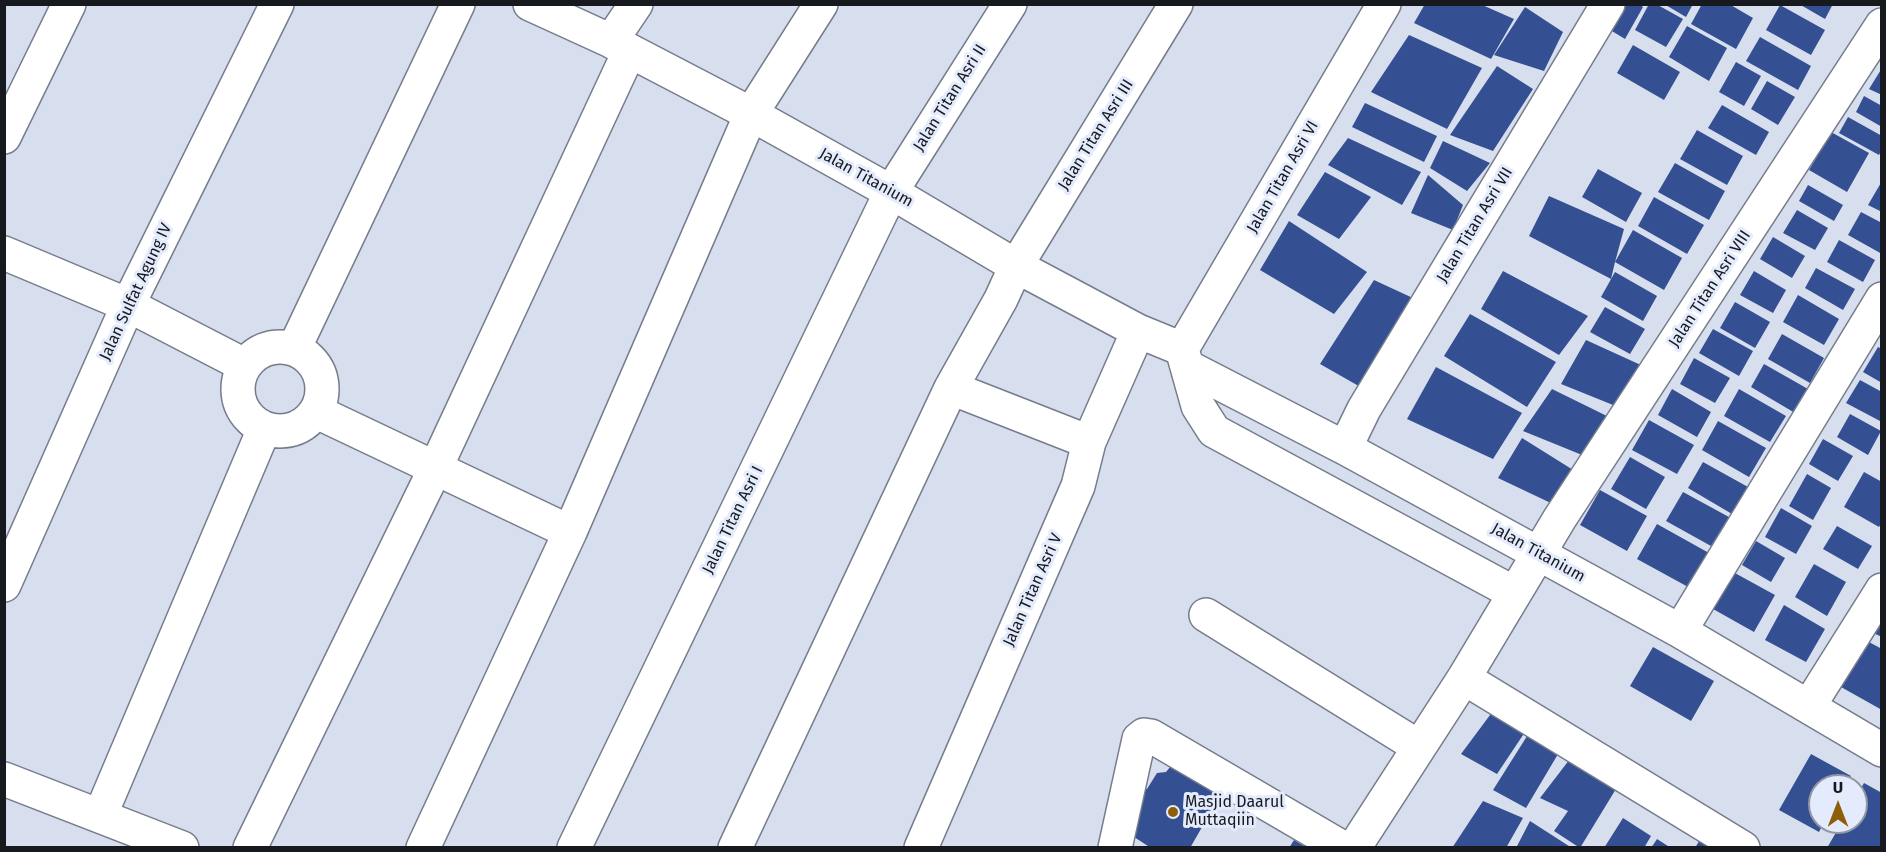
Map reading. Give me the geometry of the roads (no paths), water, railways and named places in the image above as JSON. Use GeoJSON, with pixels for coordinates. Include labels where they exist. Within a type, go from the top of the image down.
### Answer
{"type":"FeatureCollection","features":[{"type":"Feature","properties":{"kind":"street"},"geometry":{"type":"LineString","coordinates":[[4,137],[69,4]]}},
{"type":"Feature","properties":{"kind":"street","name":"Jalan Sulfat Agung IV"},"geometry":{"type":"LineString","coordinates":[[4,585],[128,305],[277,4]]}},
{"type":"Feature","properties":{"kind":"street"},"geometry":{"type":"LineString","coordinates":[[294,349],[458,4]]}},
{"type":"Feature","properties":{"kind":"street","name":"Jalan Titanium"},"geometry":{"type":"LineString","coordinates":[[530,4],[620,46],[751,114],[891,192],[1016,266],[1138,331],[1345,448],[1680,631],[1881,750]]}},
{"type":"Feature","properties":{"kind":"street"},"geometry":{"type":"LineString","coordinates":[[250,848],[435,469],[620,46],[636,4]]}},
{"type":"Feature","properties":{"kind":"street"},"geometry":{"type":"LineString","coordinates":[[423,848],[570,532],[751,114],[821,4]]}},
{"type":"Feature","properties":{"kind":"street","name":"Jalan Titan Asri II"},"geometry":{"type":"LineString","coordinates":[[891,192],[1010,4]]}},
{"type":"Feature","properties":{"kind":"street","name":"Jalan Titan Asri III"},"geometry":{"type":"LineString","coordinates":[[735,848],[951,388],[1001,299],[1016,266],[1176,4]]}},
{"type":"Feature","properties":{"kind":"street","name":"Jalan Titan Asri VI"},"geometry":{"type":"LineString","coordinates":[[1185,358],[1384,4]]}},
{"type":"Feature","properties":{"kind":"street","name":"Jalan Titan Asri VII"},"geometry":{"type":"LineString","coordinates":[[1345,448],[1364,409],[1608,4]]}},
{"type":"Feature","properties":{"kind":"street","name":"Jalan Titan Asri VIII"},"geometry":{"type":"LineString","coordinates":[[1354,848],[1464,678],[1514,593],[1881,25]]}},
{"type":"Feature","properties":{"kind":"street","name":"Jalan Titan Asri I"},"geometry":{"type":"LineString","coordinates":[[574,848],[891,192]]}},
{"type":"Feature","properties":{"kind":"street"},"geometry":{"type":"LineString","coordinates":[[4,254],[128,305],[244,365]]}},
{"type":"Feature","properties":{"kind":"street"},"geometry":{"type":"LineString","coordinates":[[1680,631],[1881,299]]}},
{"type":"Feature","properties":{"kind":"street","name":"Jalan Titan Asri V"},"geometry":{"type":"LineString","coordinates":[[921,848],[1078,486],[1089,442],[1138,331]]}},
{"type":"Feature","properties":{"kind":"street"},"geometry":{"type":"LineString","coordinates":[[288,346],[294,349],[316,364],[322,379],[323,396],[317,412],[302,426],[284,431],[264,429],[251,421],[242,409],[237,395],[238,379],[244,365],[255,354],[271,347],[288,346]]}},
{"type":"Feature","properties":{"kind":"street"},"geometry":{"type":"LineString","coordinates":[[1185,358],[1198,406],[1214,431],[1514,593]]}},
{"type":"Feature","properties":{"kind":"street"},"geometry":{"type":"LineString","coordinates":[[951,388],[1089,442]]}},
{"type":"Feature","properties":{"kind":"street"},"geometry":{"type":"LineString","coordinates":[[317,412],[570,532]]}},
{"type":"Feature","properties":{"kind":"street"},"geometry":{"type":"LineString","coordinates":[[100,816],[264,429]]}},
{"type":"Feature","properties":{"kind":"street"},"geometry":{"type":"LineString","coordinates":[[1809,706],[1881,590]]}},
{"type":"Feature","properties":{"kind":"street"},"geometry":{"type":"LineString","coordinates":[[1206,615],[1419,747]]}},
{"type":"Feature","properties":{"kind":"street"},"geometry":{"type":"LineString","coordinates":[[1464,678],[1743,848]]}},
{"type":"Feature","properties":{"kind":"street"},"geometry":{"type":"LineString","coordinates":[[1115,848],[1139,739],[1144,735],[1151,736],[1343,848]]}},
{"type":"Feature","properties":{"kind":"street"},"geometry":{"type":"LineString","coordinates":[[4,779],[182,848]]}},
{"type":"Feature","properties":{"kind":"place","name":"Masjid Daarul Muttaqiin"},"geometry":{"type":"Point","coordinates":[1173,812]}}]}
